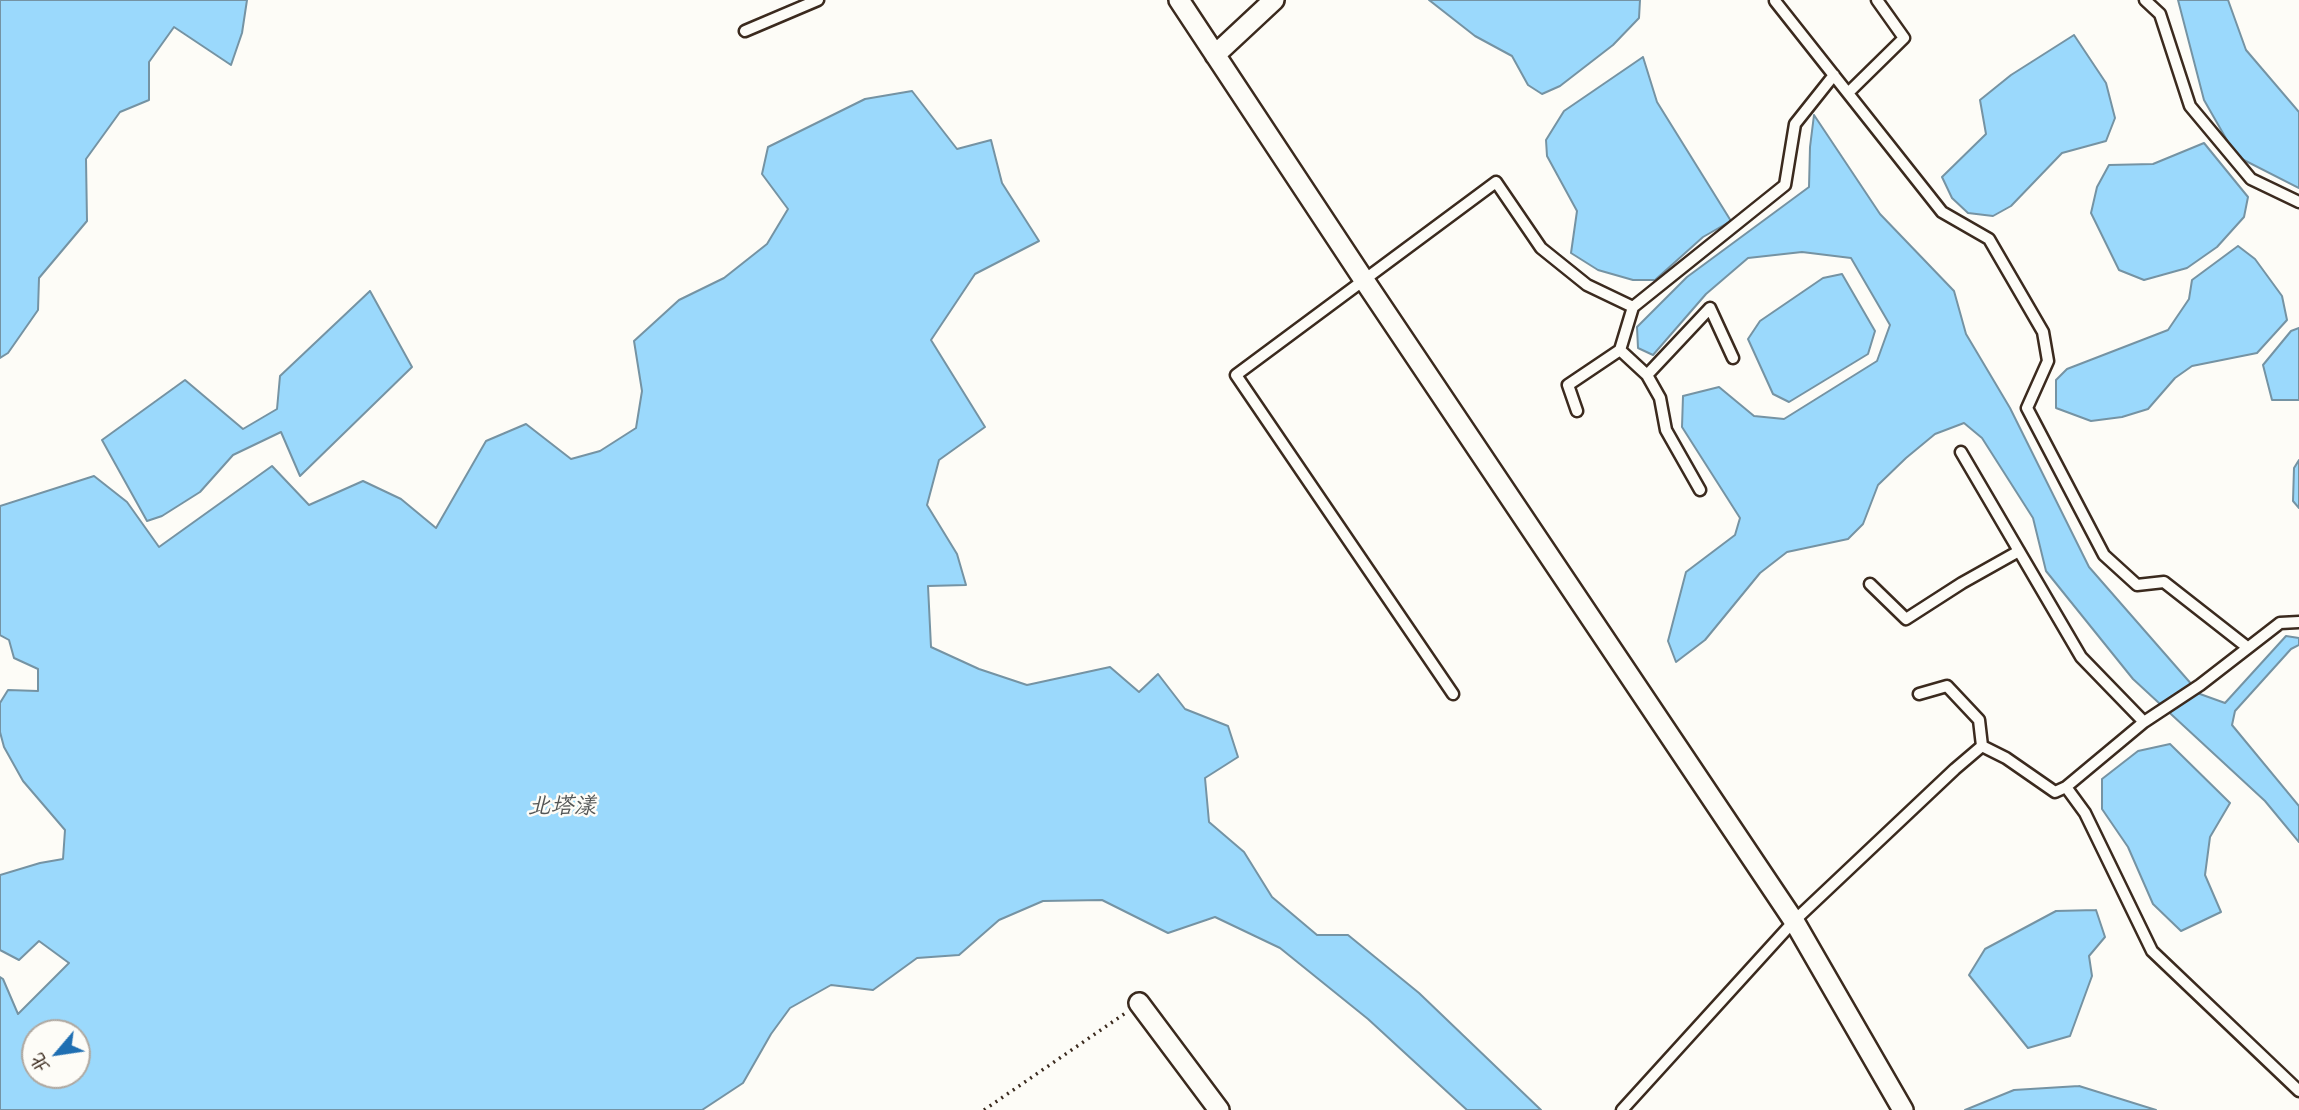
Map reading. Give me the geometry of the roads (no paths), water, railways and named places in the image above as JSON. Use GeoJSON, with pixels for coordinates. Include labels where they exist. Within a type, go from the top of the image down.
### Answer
{"type":"FeatureCollection","features":[{"type":"Feature","properties":{"kind":"street"},"geometry":{"type":"LineString","coordinates":[[1179,0],[1794,921],[1903,1110]]}},
{"type":"Feature","properties":{"kind":"street"},"geometry":{"type":"LineString","coordinates":[[1215,55],[1274,0]]}},
{"type":"Feature","properties":{"kind":"street"},"geometry":{"type":"LineString","coordinates":[[1139,1003],[1219,1110]]}},
{"type":"Feature","properties":{"kind":"lane"},"geometry":{"type":"LineString","coordinates":[[745,31],[818,0]]}},
{"type":"Feature","properties":{"kind":"lane"},"geometry":{"type":"LineString","coordinates":[[1848,93],[1904,38],[1878,0]]}},
{"type":"Feature","properties":{"kind":"lane"},"geometry":{"type":"LineString","coordinates":[[2145,0],[2160,14],[2190,106],[2251,179],[2299,202]]}},
{"type":"Feature","properties":{"kind":"lane"},"geometry":{"type":"LineString","coordinates":[[1775,1],[1942,212],[1989,239],[2043,331],[2048,361],[2027,408],[2104,555],[2137,585],[2164,582],[2247,647]]}},
{"type":"Feature","properties":{"kind":"lane"},"geometry":{"type":"LineString","coordinates":[[1577,411],[1568,386],[1620,350],[1633,307],[1785,184],[1795,124],[1834,75]]}},
{"type":"Feature","properties":{"kind":"lane"},"geometry":{"type":"LineString","coordinates":[[1453,694],[1236,374],[1496,182],[1541,247],[1587,285],[1633,307]]}},
{"type":"Feature","properties":{"kind":"lane"},"geometry":{"type":"LineString","coordinates":[[1647,375],[1710,308],[1733,358]]}},
{"type":"Feature","properties":{"kind":"lane"},"geometry":{"type":"LineString","coordinates":[[1620,350],[1647,375],[1660,398],[1666,430],[1700,490]]}},
{"type":"Feature","properties":{"kind":"lane"},"geometry":{"type":"LineString","coordinates":[[1961,452],[2081,657],[2144,722]]}},
{"type":"Feature","properties":{"kind":"lane"},"geometry":{"type":"LineString","coordinates":[[1870,584],[1906,619],[2019,551]]}},
{"type":"Feature","properties":{"kind":"lane"},"geometry":{"type":"LineString","coordinates":[[1982,746],[2006,758],[2055,792],[2066,787],[2144,722],[2200,685],[2280,623],[2299,622]]}},
{"type":"Feature","properties":{"kind":"lane"},"geometry":{"type":"LineString","coordinates":[[1919,694],[1947,686],[1979,720],[1982,746]]}},
{"type":"Feature","properties":{"kind":"lane"},"geometry":{"type":"LineString","coordinates":[[1622,1110],[1794,921],[1982,746]]}},
{"type":"Feature","properties":{"kind":"lane"},"geometry":{"type":"LineString","coordinates":[[2066,787],[2085,813],[2151,951],[2299,1091]]}},
{"type":"Feature","properties":{"kind":"water"},"geometry":{"type":"Polygon","coordinates":[[[0,0],[247,0],[242,33],[231,65],[174,27],[149,62],[149,100],[120,112],[86,159],[87,221],[39,278],[38,310],[8,353],[0,358],[0,0]]]}},
{"type":"Feature","properties":{"kind":"water"},"geometry":{"type":"Polygon","coordinates":[[[1429,0],[1640,0],[1639,18],[1613,45],[1560,86],[1542,94],[1528,85],[1512,56],[1475,36],[1429,0]]]}},
{"type":"Feature","properties":{"kind":"water"},"geometry":{"type":"Polygon","coordinates":[[[2178,0],[2228,0],[2246,50],[2299,112],[2299,188],[2236,156],[2204,100],[2178,0]]]}},
{"type":"Feature","properties":{"kind":"water"},"geometry":{"type":"Polygon","coordinates":[[[2074,35],[2106,83],[2115,118],[2106,141],[2062,153],[2011,206],[1993,216],[1968,213],[1952,198],[1942,177],[1986,134],[1980,100],[2011,75],[2074,35]]]}},
{"type":"Feature","properties":{"kind":"water"},"geometry":{"type":"Polygon","coordinates":[[[1643,57],[1657,102],[1731,221],[1703,237],[1655,280],[1633,280],[1598,270],[1571,253],[1577,211],[1547,156],[1546,140],[1564,111],[1643,57]]]}},
{"type":"Feature","properties":{"kind":"water","name":"北塔漾"},"geometry":{"type":"Polygon","coordinates":[[[912,91],[957,149],[991,140],[1002,183],[1039,241],[975,274],[931,340],[985,427],[939,460],[927,505],[957,554],[966,585],[928,586],[931,647],[979,669],[1027,685],[1110,667],[1139,692],[1158,674],[1185,709],[1228,726],[1238,757],[1205,778],[1209,822],[1244,852],[1272,897],[1317,935],[1348,935],[1419,993],[1541,1110],[1467,1110],[1368,1019],[1280,948],[1215,917],[1168,933],[1102,900],[1043,901],[999,920],[959,955],[917,958],[873,990],[831,985],[790,1008],[771,1034],[743,1083],[702,1110],[0,1110],[0,977],[18,1014],[69,963],[39,941],[19,960],[0,950],[0,875],[63,859],[65,830],[23,781],[4,747],[0,732],[0,703],[8,690],[38,691],[38,669],[14,658],[9,640],[0,635],[0,506],[94,476],[127,502],[159,547],[272,466],[309,505],[363,481],[401,499],[436,528],[486,441],[526,424],[571,459],[600,451],[636,428],[642,391],[634,341],[679,300],[724,278],[767,244],[788,209],[762,174],[768,147],[865,99],[912,91]]]}},
{"type":"Feature","properties":{"kind":"water"},"geometry":{"type":"Polygon","coordinates":[[[1814,115],[1880,214],[1954,291],[1966,334],[2010,408],[2089,567],[2200,694],[2225,703],[2286,636],[2299,638],[2299,645],[2291,649],[2235,711],[2232,725],[2299,806],[2299,842],[2265,801],[2133,679],[2046,571],[2033,518],[1982,438],[1964,423],[1935,434],[1878,485],[1863,524],[1848,539],[1787,552],[1760,573],[1705,640],[1676,662],[1668,641],[1686,572],[1735,535],[1740,518],[1682,427],[1683,396],[1719,387],[1754,416],[1784,419],[1877,361],[1890,325],[1851,258],[1802,252],[1748,258],[1706,294],[1653,355],[1638,348],[1637,327],[1687,277],[1809,187],[1814,115]]]}},
{"type":"Feature","properties":{"kind":"water"},"geometry":{"type":"Polygon","coordinates":[[[2204,143],[2248,197],[2244,217],[2217,247],[2187,268],[2144,280],[2119,270],[2091,213],[2097,187],[2109,165],[2153,164],[2204,143]]]}},
{"type":"Feature","properties":{"kind":"water"},"geometry":{"type":"Polygon","coordinates":[[[2238,246],[2255,259],[2282,296],[2287,320],[2257,353],[2192,366],[2175,378],[2148,409],[2122,417],[2091,421],[2056,408],[2056,380],[2067,369],[2168,330],[2189,299],[2192,280],[2238,246]]]}},
{"type":"Feature","properties":{"kind":"water"},"geometry":{"type":"Polygon","coordinates":[[[1842,274],[1875,331],[1868,354],[1789,402],[1773,394],[1748,339],[1760,321],[1823,278],[1842,274]]]}},
{"type":"Feature","properties":{"kind":"water"},"geometry":{"type":"Polygon","coordinates":[[[370,291],[412,367],[300,476],[281,432],[233,455],[200,492],[162,516],[147,521],[102,440],[185,380],[243,429],[277,409],[280,376],[370,291]]]}},
{"type":"Feature","properties":{"kind":"water"},"geometry":{"type":"Polygon","coordinates":[[[2299,328],[2299,400],[2272,400],[2263,365],[2291,331],[2299,328]]]}},
{"type":"Feature","properties":{"kind":"water"},"geometry":{"type":"Polygon","coordinates":[[[2299,460],[2299,508],[2293,501],[2294,468],[2299,460]]]}},
{"type":"Feature","properties":{"kind":"water"},"geometry":{"type":"Polygon","coordinates":[[[2170,744],[2230,803],[2210,837],[2205,875],[2221,912],[2181,931],[2153,904],[2128,847],[2102,809],[2102,779],[2138,751],[2170,744]]]}},
{"type":"Feature","properties":{"kind":"water"},"geometry":{"type":"Polygon","coordinates":[[[2096,910],[2105,937],[2089,956],[2092,976],[2070,1036],[2028,1048],[1969,975],[1985,949],[2056,911],[2096,910]]]}},
{"type":"Feature","properties":{"kind":"water"},"geometry":{"type":"Polygon","coordinates":[[[2079,1086],[2156,1110],[1965,1110],[2014,1090],[2079,1086]]]}}]}
